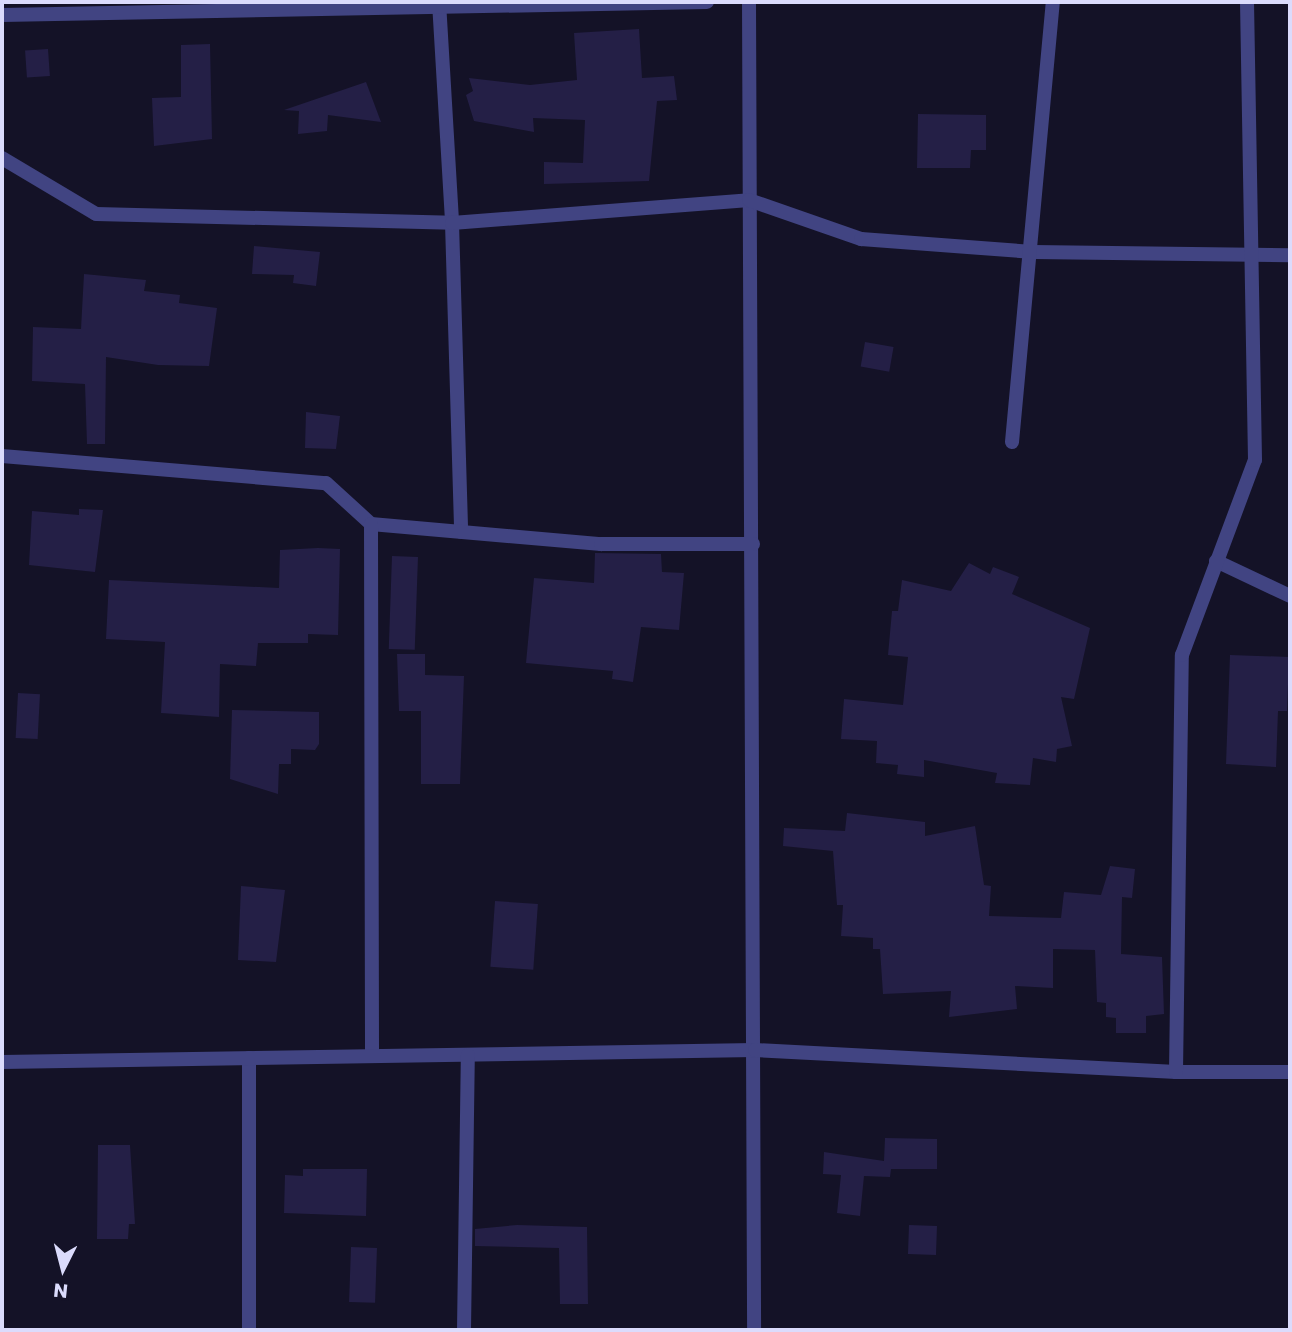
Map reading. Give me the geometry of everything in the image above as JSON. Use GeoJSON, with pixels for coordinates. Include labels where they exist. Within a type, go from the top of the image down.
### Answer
{"type":"FeatureCollection","features":[{"type":"Feature","properties":{"kind":"street"},"geometry":{"type":"LineString","coordinates":[[2,15],[707,2]]}},
{"type":"Feature","properties":{"kind":"street"},"geometry":{"type":"LineString","coordinates":[[749,2],[754,1330]]}},
{"type":"Feature","properties":{"kind":"street"},"geometry":{"type":"LineString","coordinates":[[1012,442],[1033,252],[1053,2]]}},
{"type":"Feature","properties":{"kind":"street"},"geometry":{"type":"LineString","coordinates":[[1176,1072],[1182,655],[1255,460],[1249,254],[1247,2]]}},
{"type":"Feature","properties":{"kind":"street"},"geometry":{"type":"LineString","coordinates":[[439,5],[452,223],[461,532]]}},
{"type":"Feature","properties":{"kind":"street"},"geometry":{"type":"LineString","coordinates":[[2,158],[96,214],[452,223],[749,200],[861,239],[1033,252],[1290,255]]}},
{"type":"Feature","properties":{"kind":"street"},"geometry":{"type":"LineString","coordinates":[[2,456],[326,482],[371,524],[601,544],[753,544]]}},
{"type":"Feature","properties":{"kind":"street"},"geometry":{"type":"LineString","coordinates":[[371,524],[372,1056]]}},
{"type":"Feature","properties":{"kind":"street"},"geometry":{"type":"LineString","coordinates":[[1216,561],[1290,596]]}},
{"type":"Feature","properties":{"kind":"street"},"geometry":{"type":"LineString","coordinates":[[2,1062],[755,1050],[1176,1072],[1290,1072]]}},
{"type":"Feature","properties":{"kind":"street"},"geometry":{"type":"LineString","coordinates":[[464,1330],[468,1055]]}},
{"type":"Feature","properties":{"kind":"street"},"geometry":{"type":"LineString","coordinates":[[249,1058],[249,1330]]}},
{"type":"Feature","properties":{"kind":"building"},"geometry":{"type":"Polygon","coordinates":[[[639,29],[642,78],[674,76],[677,100],[657,101],[649,181],[544,184],[544,162],[583,163],[585,120],[533,118],[534,132],[474,121],[466,95],[473,91],[469,78],[530,85],[577,80],[574,33],[639,29]]]}},
{"type":"Feature","properties":{"kind":"building"},"geometry":{"type":"Polygon","coordinates":[[[210,44],[212,139],[154,146],[152,98],[181,97],[181,45],[210,44]]]}},
{"type":"Feature","properties":{"kind":"building"},"geometry":{"type":"Polygon","coordinates":[[[48,49],[50,76],[27,78],[25,51],[48,49]]]}},
{"type":"Feature","properties":{"kind":"building"},"geometry":{"type":"Polygon","coordinates":[[[366,82],[381,122],[328,115],[327,131],[298,134],[299,111],[284,110],[366,82]]]}},
{"type":"Feature","properties":{"kind":"building"},"geometry":{"type":"Polygon","coordinates":[[[918,114],[986,115],[986,150],[971,150],[970,168],[917,168],[918,114]]]}},
{"type":"Feature","properties":{"kind":"building"},"geometry":{"type":"Polygon","coordinates":[[[254,246],[320,252],[316,286],[293,283],[294,275],[252,274],[254,246]]]}},
{"type":"Feature","properties":{"kind":"building"},"geometry":{"type":"Polygon","coordinates":[[[84,274],[146,280],[144,291],[180,295],[179,303],[217,308],[209,366],[158,365],[106,357],[105,444],[87,444],[85,384],[32,381],[33,327],[81,329],[84,274]]]}},
{"type":"Feature","properties":{"kind":"building"},"geometry":{"type":"Polygon","coordinates":[[[865,342],[894,347],[889,372],[861,367],[865,342]]]}},
{"type":"Feature","properties":{"kind":"building"},"geometry":{"type":"Polygon","coordinates":[[[306,412],[340,416],[336,449],[305,448],[306,412]]]}},
{"type":"Feature","properties":{"kind":"building"},"geometry":{"type":"Polygon","coordinates":[[[79,509],[103,510],[95,572],[29,565],[32,511],[79,515],[79,509]]]}},
{"type":"Feature","properties":{"kind":"building"},"geometry":{"type":"Polygon","coordinates":[[[340,549],[338,635],[308,634],[308,643],[258,643],[256,666],[220,664],[219,717],[161,713],[165,642],[106,639],[109,580],[279,588],[280,550],[340,549]]]}},
{"type":"Feature","properties":{"kind":"building"},"geometry":{"type":"Polygon","coordinates":[[[595,553],[661,554],[662,572],[684,573],[679,630],[641,627],[633,682],[612,679],[613,671],[526,663],[534,578],[594,583],[595,553]]]}},
{"type":"Feature","properties":{"kind":"building"},"geometry":{"type":"Polygon","coordinates":[[[392,556],[418,557],[415,650],[389,649],[392,556]]]}},
{"type":"Feature","properties":{"kind":"building"},"geometry":{"type":"Polygon","coordinates":[[[969,563],[990,574],[993,567],[1019,577],[1012,594],[1090,628],[1074,699],[1061,697],[1072,746],[1057,749],[1056,762],[1033,758],[1030,785],[995,783],[997,773],[924,760],[924,777],[897,774],[898,765],[876,763],[877,741],[841,739],[844,699],[903,705],[908,657],[888,655],[892,611],[898,611],[902,580],[951,591],[969,563]]]}},
{"type":"Feature","properties":{"kind":"building"},"geometry":{"type":"Polygon","coordinates":[[[397,654],[425,654],[425,675],[464,676],[460,784],[421,784],[421,711],[399,711],[397,654]]]}},
{"type":"Feature","properties":{"kind":"building"},"geometry":{"type":"Polygon","coordinates":[[[1230,655],[1289,657],[1287,711],[1278,711],[1276,767],[1226,764],[1230,655]]]}},
{"type":"Feature","properties":{"kind":"building"},"geometry":{"type":"Polygon","coordinates":[[[18,693],[40,694],[38,739],[16,738],[18,693]]]}},
{"type":"Feature","properties":{"kind":"building"},"geometry":{"type":"Polygon","coordinates":[[[232,710],[319,712],[319,744],[315,750],[291,749],[291,764],[279,764],[278,794],[230,779],[232,710]]]}},
{"type":"Feature","properties":{"kind":"building"},"geometry":{"type":"Polygon","coordinates":[[[847,813],[925,822],[925,836],[975,826],[984,885],[991,886],[989,916],[1061,918],[1064,892],[1101,895],[1110,866],[1135,869],[1132,898],[1122,897],[1121,954],[1162,957],[1164,1014],[1146,1016],[1146,1033],[1116,1033],[1116,1018],[1106,1017],[1106,1003],[1097,1002],[1095,950],[1053,949],[1053,988],[1015,986],[1017,1009],[949,1017],[951,991],[883,994],[880,949],[873,949],[873,938],[841,936],[843,905],[837,905],[833,851],[783,846],[784,828],[845,831],[847,813]]]}},
{"type":"Feature","properties":{"kind":"building"},"geometry":{"type":"Polygon","coordinates":[[[241,886],[285,890],[276,962],[238,960],[241,886]]]}},
{"type":"Feature","properties":{"kind":"building"},"geometry":{"type":"Polygon","coordinates":[[[495,901],[538,904],[533,970],[490,967],[495,901]]]}},
{"type":"Feature","properties":{"kind":"building"},"geometry":{"type":"Polygon","coordinates":[[[885,1138],[937,1139],[937,1169],[891,1169],[890,1177],[864,1176],[860,1216],[837,1213],[841,1175],[823,1174],[824,1152],[884,1161],[885,1138]]]}},
{"type":"Feature","properties":{"kind":"building"},"geometry":{"type":"Polygon","coordinates":[[[98,1145],[130,1145],[135,1224],[129,1224],[128,1239],[97,1239],[98,1145]]]}},
{"type":"Feature","properties":{"kind":"building"},"geometry":{"type":"Polygon","coordinates":[[[303,1169],[367,1169],[366,1216],[284,1213],[285,1175],[303,1176],[303,1169]]]}},
{"type":"Feature","properties":{"kind":"building"},"geometry":{"type":"Polygon","coordinates":[[[517,1225],[587,1227],[588,1304],[560,1304],[559,1248],[475,1246],[475,1229],[517,1225]]]}},
{"type":"Feature","properties":{"kind":"building"},"geometry":{"type":"Polygon","coordinates":[[[909,1225],[937,1226],[936,1255],[908,1254],[909,1225]]]}},
{"type":"Feature","properties":{"kind":"building"},"geometry":{"type":"Polygon","coordinates":[[[351,1247],[377,1248],[375,1303],[349,1302],[351,1247]]]}}]}
